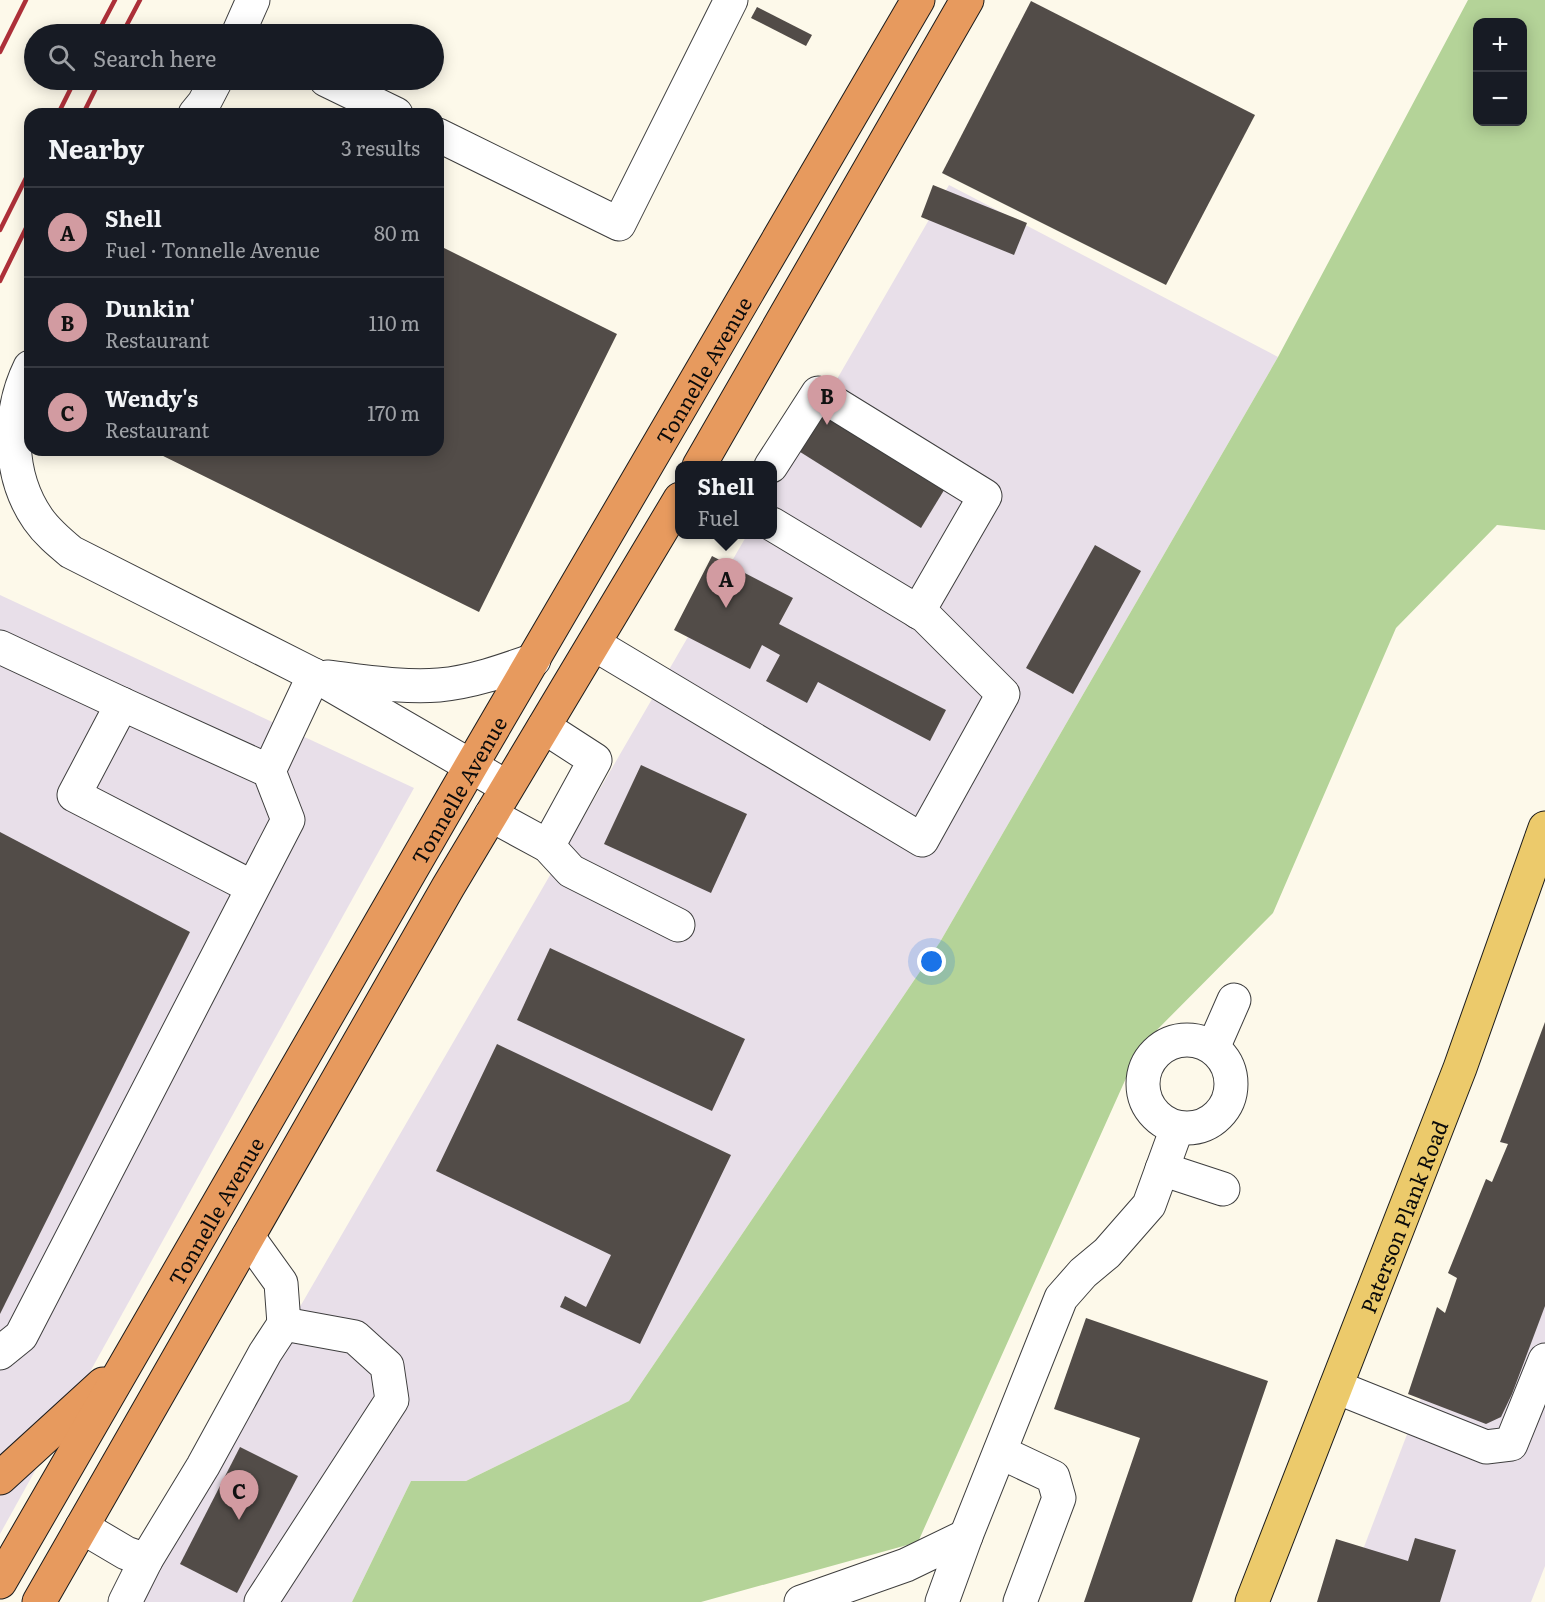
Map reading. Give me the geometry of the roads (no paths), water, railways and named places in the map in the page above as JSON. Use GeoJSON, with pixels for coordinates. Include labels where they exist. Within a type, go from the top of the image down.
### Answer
{"type":"FeatureCollection","features":[{"type":"Feature","properties":{"kind":"highway","name":"Tonnelle Avenue"},"geometry":{"type":"LineString","coordinates":[[0,1582],[471,766],[918,0]]}},
{"type":"Feature","properties":{"kind":"highway"},"geometry":{"type":"LineString","coordinates":[[701,461],[967,0]]}},
{"type":"Feature","properties":{"kind":"highway","name":"Tonnelle Avenue"},"geometry":{"type":"LineString","coordinates":[[45,1600],[82,1527],[499,801],[675,507]]}},
{"type":"Feature","properties":{"kind":"highway"},"geometry":{"type":"LineString","coordinates":[[0,1478],[126,1362]]}},
{"type":"Feature","properties":{"kind":"main road","name":"Paterson Plank Road"},"geometry":{"type":"LineString","coordinates":[[1252,1602],[1460,1068],[1545,828]]}},
{"type":"Feature","properties":{"kind":"lane"},"geometry":{"type":"LineString","coordinates":[[242,24],[253,0]]}},
{"type":"Feature","properties":{"kind":"lane"},"geometry":{"type":"LineString","coordinates":[[444,138],[619,224],[731,0]]}},
{"type":"Feature","properties":{"kind":"lane"},"geometry":{"type":"LineString","coordinates":[[200,108],[211,90]]}},
{"type":"Feature","properties":{"kind":"lane"},"geometry":{"type":"LineString","coordinates":[[347,90],[384,108]]}},
{"type":"Feature","properties":{"kind":"lane"},"geometry":{"type":"LineString","coordinates":[[24,386],[14,422],[14,447],[18,476],[27,500],[38,519],[53,537],[71,552],[314,675],[471,766],[499,801],[571,870],[678,925]]}},
{"type":"Feature","properties":{"kind":"lane"},"geometry":{"type":"LineString","coordinates":[[774,461],[818,393],[986,496],[918,612]]}},
{"type":"Feature","properties":{"kind":"lane"},"geometry":{"type":"LineString","coordinates":[[594,644],[922,840],[1004,694],[925,616],[777,527]]}},
{"type":"Feature","properties":{"kind":"lane"},"geometry":{"type":"LineString","coordinates":[[0,647],[269,771],[288,820],[21,1336],[0,1353]]}},
{"type":"Feature","properties":{"kind":"lane"},"geometry":{"type":"LineString","coordinates":[[314,675],[368,682],[437,685],[490,676],[534,660]]}},
{"type":"Feature","properties":{"kind":"lane"},"geometry":{"type":"LineString","coordinates":[[269,771],[314,675]]}},
{"type":"Feature","properties":{"kind":"lane"},"geometry":{"type":"LineString","coordinates":[[122,704],[74,795],[252,887]]}},
{"type":"Feature","properties":{"kind":"lane"},"geometry":{"type":"LineString","coordinates":[[544,727],[595,760],[548,846]]}},
{"type":"Feature","properties":{"kind":"lane"},"geometry":{"type":"LineString","coordinates":[[1213,1048],[1234,1000]]}},
{"type":"Feature","properties":{"kind":"lane"},"geometry":{"type":"LineString","coordinates":[[1185,1040],[1199,1042],[1213,1048],[1224,1059],[1230,1072],[1232,1087],[1228,1103],[1220,1115],[1208,1124],[1193,1129],[1177,1128],[1164,1122],[1153,1113],[1146,1102],[1143,1088],[1144,1074],[1149,1061],[1159,1050],[1171,1043],[1185,1040]]}},
{"type":"Feature","properties":{"kind":"lane"},"geometry":{"type":"LineString","coordinates":[[942,1602],[1061,1298],[1083,1273],[1107,1254],[1149,1205],[1177,1128]]}},
{"type":"Feature","properties":{"kind":"lane"},"geometry":{"type":"LineString","coordinates":[[1162,1169],[1223,1189]]}},
{"type":"Feature","properties":{"kind":"lane"},"geometry":{"type":"LineString","coordinates":[[125,1602],[146,1560],[284,1324],[281,1283],[248,1237]]}},
{"type":"Feature","properties":{"kind":"lane"},"geometry":{"type":"LineString","coordinates":[[261,1602],[392,1400],[387,1366],[355,1336],[284,1324]]}},
{"type":"Feature","properties":{"kind":"lane"},"geometry":{"type":"LineString","coordinates":[[1336,1387],[1486,1447],[1511,1444],[1545,1360]]}},
{"type":"Feature","properties":{"kind":"lane"},"geometry":{"type":"LineString","coordinates":[[1000,1452],[1053,1477],[1059,1498],[1020,1602]]}},
{"type":"Feature","properties":{"kind":"lane"},"geometry":{"type":"LineString","coordinates":[[82,1527],[126,1553],[146,1560]]}},
{"type":"Feature","properties":{"kind":"lane"},"geometry":{"type":"LineString","coordinates":[[801,1602],[906,1565],[966,1536]]}},
{"type":"Feature","properties":{"kind":"railway"},"geometry":{"type":"LineString","coordinates":[[0,52],[26,0]]}},
{"type":"Feature","properties":{"kind":"railway"},"geometry":{"type":"LineString","coordinates":[[102,24],[115,0]]}},
{"type":"Feature","properties":{"kind":"railway"},"geometry":{"type":"LineString","coordinates":[[127,24],[140,0]]}},
{"type":"Feature","properties":{"kind":"railway"},"geometry":{"type":"LineString","coordinates":[[61,108],[70,90]]}},
{"type":"Feature","properties":{"kind":"railway"},"geometry":{"type":"LineString","coordinates":[[86,108],[95,90]]}},
{"type":"Feature","properties":{"kind":"railway"},"geometry":{"type":"LineString","coordinates":[[0,230],[24,182]]}},
{"type":"Feature","properties":{"kind":"railway"},"geometry":{"type":"LineString","coordinates":[[0,281],[24,232]]}},
{"type":"Feature","properties":{"kind":"place","name":"Dunkin'"},"geometry":{"type":"Point","coordinates":[827,425]}},
{"type":"Feature","properties":{"kind":"place","name":"Shell"},"geometry":{"type":"Point","coordinates":[726,608]}},
{"type":"Feature","properties":{"kind":"place","name":"Wendy's"},"geometry":{"type":"Point","coordinates":[239,1520]}}]}
